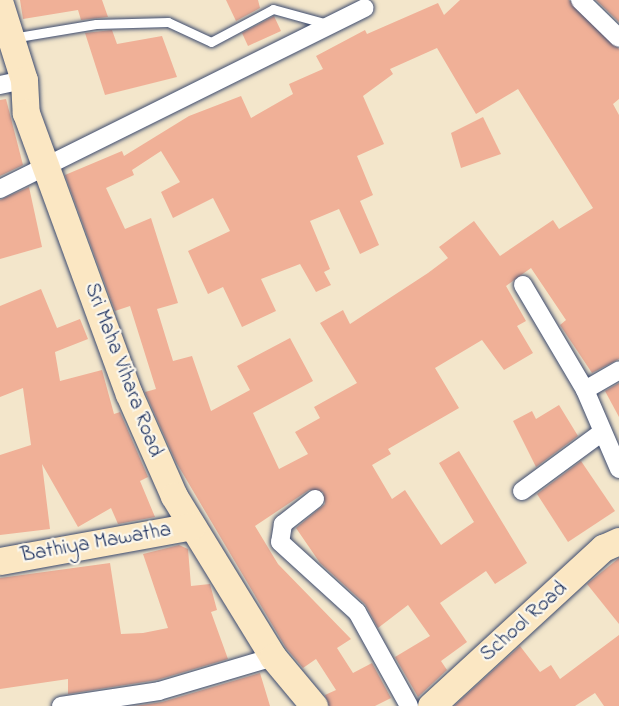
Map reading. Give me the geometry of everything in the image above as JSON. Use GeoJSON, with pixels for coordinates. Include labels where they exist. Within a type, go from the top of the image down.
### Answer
{"type":"FeatureCollection","features":[{"type":"Feature","properties":{"kind":"street"},"geometry":{"type":"LineString","coordinates":[[580,0],[619,38]]}},
{"type":"Feature","properties":{"kind":"street","name":"Sri Maha Vihara Road"},"geometry":{"type":"LineString","coordinates":[[0,4],[10,38],[12,83],[26,113],[129,394],[192,526],[273,657],[314,706]]}},
{"type":"Feature","properties":{"kind":"street"},"geometry":{"type":"LineString","coordinates":[[0,189],[364,8]]}},
{"type":"Feature","properties":{"kind":"street"},"geometry":{"type":"LineString","coordinates":[[523,285],[585,390],[601,433],[619,469]]}},
{"type":"Feature","properties":{"kind":"street"},"geometry":{"type":"LineString","coordinates":[[585,390],[619,370]]}},
{"type":"Feature","properties":{"kind":"street"},"geometry":{"type":"LineString","coordinates":[[522,491],[601,433]]}},
{"type":"Feature","properties":{"kind":"street"},"geometry":{"type":"LineString","coordinates":[[315,499],[283,524],[280,542],[357,612],[409,706]]}},
{"type":"Feature","properties":{"kind":"street","name":"Bathiya Mawatha"},"geometry":{"type":"LineString","coordinates":[[0,561],[192,526]]}},
{"type":"Feature","properties":{"kind":"street","name":"School Road"},"geometry":{"type":"LineString","coordinates":[[431,706],[603,548],[619,542]]}},
{"type":"Feature","properties":{"kind":"street"},"geometry":{"type":"LineString","coordinates":[[61,706],[159,691],[273,657]]}},
{"type":"Feature","properties":{"kind":"lane"},"geometry":{"type":"LineString","coordinates":[[10,38],[96,24],[168,22],[211,42],[273,9],[330,25]]}},
{"type":"Feature","properties":{"kind":"building"},"geometry":{"type":"Polygon","coordinates":[[[20,0],[102,0],[108,17],[81,20],[78,10],[23,19],[20,0]]]}},
{"type":"Feature","properties":{"kind":"building"},"geometry":{"type":"Polygon","coordinates":[[[226,0],[258,0],[260,8],[236,21],[226,0]]]}},
{"type":"Feature","properties":{"kind":"building"},"geometry":{"type":"Polygon","coordinates":[[[460,0],[569,0],[619,49],[619,99],[613,104],[619,115],[619,359],[592,373],[560,325],[566,320],[531,268],[506,286],[526,321],[517,326],[533,353],[504,370],[482,340],[435,368],[459,408],[388,449],[391,454],[372,465],[392,499],[405,490],[441,545],[474,522],[439,463],[459,451],[527,563],[495,584],[486,571],[440,603],[467,642],[441,661],[447,670],[418,697],[395,657],[430,636],[408,605],[378,628],[365,604],[320,563],[296,528],[325,504],[323,492],[309,490],[255,526],[278,564],[351,639],[337,648],[353,673],[372,663],[391,698],[375,706],[329,706],[325,695],[336,690],[316,659],[303,668],[286,648],[176,462],[145,392],[156,389],[130,306],[115,311],[65,175],[122,151],[124,156],[189,116],[241,96],[251,118],[293,94],[289,84],[323,69],[316,56],[365,30],[367,34],[438,3],[444,15],[460,0]],[[437,48],[390,69],[393,74],[363,96],[384,144],[357,156],[373,195],[360,201],[379,245],[360,254],[339,209],[310,221],[330,269],[324,272],[331,285],[316,292],[300,264],[261,279],[276,311],[242,327],[223,287],[208,294],[188,251],[230,231],[213,198],[173,218],[161,192],[180,182],[161,151],[132,170],[134,175],[106,188],[125,229],[151,218],[178,303],[157,309],[173,361],[192,356],[211,411],[250,390],[237,366],[290,338],[313,381],[253,413],[279,469],[308,454],[295,432],[320,418],[314,407],[357,383],[320,323],[343,310],[350,324],[428,273],[448,258],[439,247],[474,221],[500,256],[553,220],[559,229],[593,208],[518,89],[476,114],[437,48]]]}},
{"type":"Feature","properties":{"kind":"building"},"geometry":{"type":"Polygon","coordinates":[[[596,0],[619,0],[619,22],[596,0]]]}},
{"type":"Feature","properties":{"kind":"building"},"geometry":{"type":"Polygon","coordinates":[[[274,16],[281,31],[248,46],[242,33],[274,16]]]}},
{"type":"Feature","properties":{"kind":"building"},"geometry":{"type":"Polygon","coordinates":[[[112,30],[117,44],[162,36],[177,77],[105,95],[85,33],[112,30]]]}},
{"type":"Feature","properties":{"kind":"building"},"geometry":{"type":"Polygon","coordinates":[[[6,99],[23,165],[0,176],[0,100],[6,99]]]}},
{"type":"Feature","properties":{"kind":"building"},"geometry":{"type":"Polygon","coordinates":[[[483,117],[501,154],[461,168],[451,133],[483,117]]]}},
{"type":"Feature","properties":{"kind":"building"},"geometry":{"type":"Polygon","coordinates":[[[29,187],[42,247],[0,259],[0,200],[29,187]]]}},
{"type":"Feature","properties":{"kind":"building"},"geometry":{"type":"Polygon","coordinates":[[[41,289],[57,328],[80,319],[88,339],[55,352],[60,381],[102,370],[114,414],[120,412],[148,477],[140,481],[155,517],[118,524],[111,508],[78,527],[42,464],[50,529],[0,535],[0,455],[31,445],[23,388],[0,397],[0,306],[41,289]]]}},
{"type":"Feature","properties":{"kind":"building"},"geometry":{"type":"Polygon","coordinates":[[[619,383],[619,417],[605,391],[619,383]]]}},
{"type":"Feature","properties":{"kind":"building"},"geometry":{"type":"Polygon","coordinates":[[[559,405],[578,436],[536,467],[513,421],[532,411],[536,419],[559,405]]]}},
{"type":"Feature","properties":{"kind":"building"},"geometry":{"type":"Polygon","coordinates":[[[581,461],[615,511],[568,542],[537,494],[581,461]]]}},
{"type":"Feature","properties":{"kind":"building"},"geometry":{"type":"Polygon","coordinates":[[[179,545],[188,549],[191,586],[210,584],[217,610],[211,612],[228,659],[157,680],[68,694],[68,679],[0,689],[0,578],[110,563],[121,634],[143,633],[168,628],[143,554],[179,545]]]}},
{"type":"Feature","properties":{"kind":"building"},"geometry":{"type":"Polygon","coordinates":[[[619,558],[619,624],[587,584],[619,558]]]}},
{"type":"Feature","properties":{"kind":"building"},"geometry":{"type":"Polygon","coordinates":[[[619,635],[619,706],[604,706],[595,693],[575,706],[454,706],[520,646],[540,672],[551,665],[560,679],[619,635]]]}},
{"type":"Feature","properties":{"kind":"building"},"geometry":{"type":"Polygon","coordinates":[[[260,673],[270,706],[135,706],[162,702],[260,673]]]}}]}
